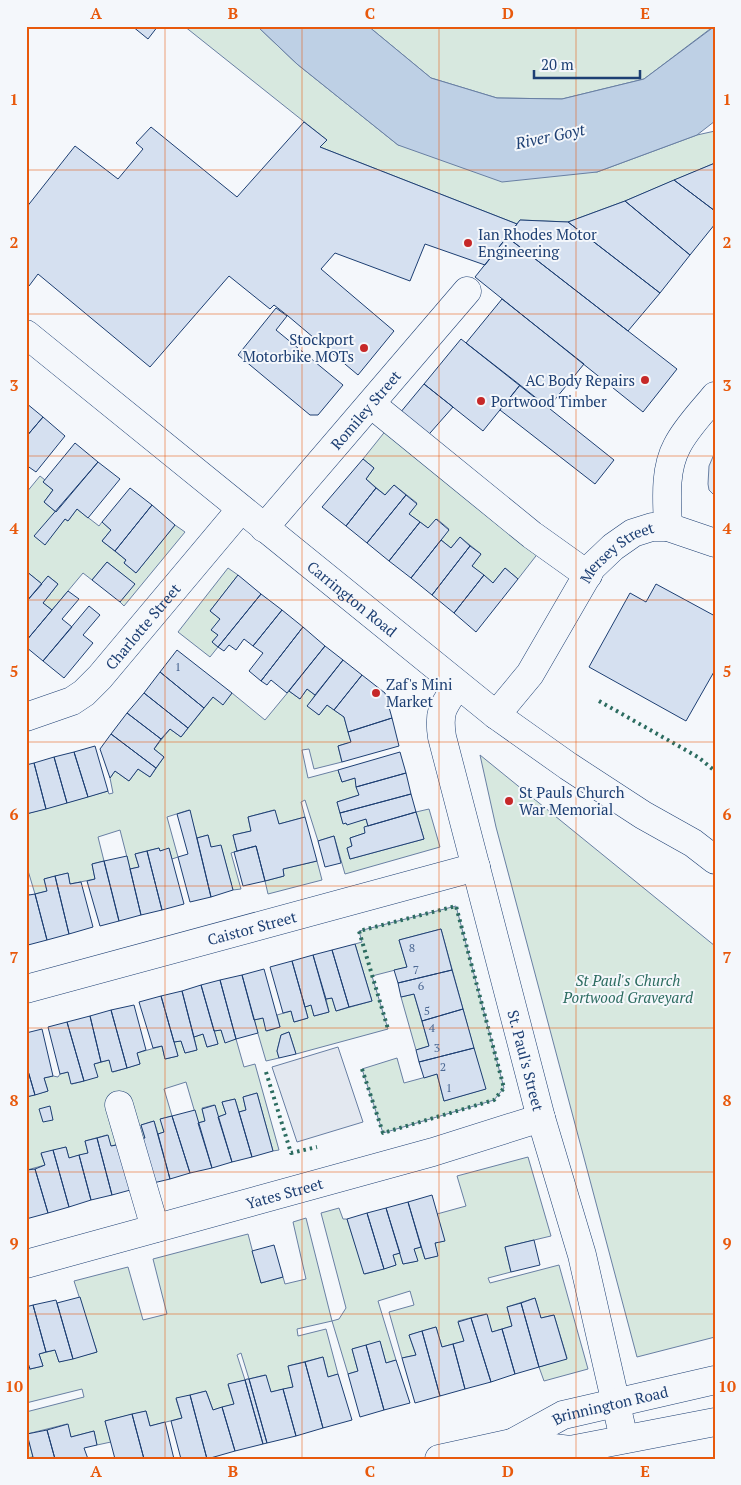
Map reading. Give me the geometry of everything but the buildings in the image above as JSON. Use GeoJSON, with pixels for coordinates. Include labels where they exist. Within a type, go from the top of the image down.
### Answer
{"type":"FeatureCollection","features":[{"type":"Feature","properties":{"kind":"street","name":"Romiley Street"},"geometry":{"type":"LineString","coordinates":[[264,528],[467,291]]}},
{"type":"Feature","properties":{"kind":"street","name":"Carrington Road"},"geometry":{"type":"LineString","coordinates":[[26,334],[458,686],[568,766],[643,815],[704,845],[715,860]]}},
{"type":"Feature","properties":{"kind":"street","name":"Mersey Street"},"geometry":{"type":"LineString","coordinates":[[496,715],[530,674],[592,568],[613,547],[633,533],[652,527],[668,527],[667,500],[671,458],[677,444],[715,396]]}},
{"type":"Feature","properties":{"kind":"street"},"geometry":{"type":"LineString","coordinates":[[371,404],[532,535],[588,575]]}},
{"type":"Feature","properties":{"kind":"street","name":"Charlotte Street"},"geometry":{"type":"LineString","coordinates":[[27,712],[72,701],[90,688],[241,509]]}},
{"type":"Feature","properties":{"kind":"street"},"geometry":{"type":"LineString","coordinates":[[668,527],[715,543]]}},
{"type":"Feature","properties":{"kind":"street","name":"St. Paul's Street"},"geometry":{"type":"LineString","coordinates":[[458,686],[445,704],[440,721],[541,1118],[582,1255],[624,1439]]}},
{"type":"Feature","properties":{"kind":"street","name":"Caistor Street"},"geometry":{"type":"LineString","coordinates":[[26,989],[476,867]]}},
{"type":"Feature","properties":{"kind":"street"},"geometry":{"type":"LineString","coordinates":[[119,1106],[155,1228]]}},
{"type":"Feature","properties":{"kind":"street","name":"Yates Street"},"geometry":{"type":"LineString","coordinates":[[26,1264],[434,1152],[541,1118]]}},
{"type":"Feature","properties":{"kind":"street","name":"Brinnington Road"},"geometry":{"type":"LineString","coordinates":[[439,1459],[512,1443],[563,1415],[715,1380]]}},
{"type":"Feature","properties":{"kind":"street","name":"Brinnington Road"},"geometry":{"type":"LineString","coordinates":[[512,1443],[570,1450],[715,1422]]}},
{"type":"Feature","properties":{"kind":"green space"},"geometry":{"type":"Polygon","coordinates":[[[184,26],[257,26],[297,64],[398,145],[597,172],[697,135],[715,131],[715,163],[625,201],[568,222],[520,220],[517,224],[320,147],[327,140],[184,26]]]}},
{"type":"Feature","properties":{"kind":"green space"},"geometry":{"type":"Polygon","coordinates":[[[368,26],[714,26],[644,79],[562,99],[497,98],[431,78],[368,26]]]}},
{"type":"Feature","properties":{"kind":"green space"},"geometry":{"type":"Polygon","coordinates":[[[387,429],[539,552],[518,579],[505,568],[493,583],[472,566],[481,554],[460,537],[451,548],[441,540],[449,529],[437,519],[428,528],[409,514],[417,503],[394,485],[385,495],[366,479],[374,468],[363,459],[387,429]]]}},
{"type":"Feature","properties":{"kind":"green space"},"geometry":{"type":"Polygon","coordinates":[[[40,476],[45,480],[43,482],[53,490],[44,502],[56,512],[45,544],[65,519],[68,521],[77,509],[99,526],[102,522],[111,530],[102,541],[126,560],[124,563],[136,573],[175,525],[185,532],[124,606],[120,602],[134,584],[107,562],[92,580],[83,573],[52,610],[43,603],[58,584],[48,576],[42,584],[26,571],[26,493],[40,476]]]}},
{"type":"Feature","properties":{"kind":"green space"},"geometry":{"type":"Polygon","coordinates":[[[228,568],[238,575],[210,611],[220,619],[212,630],[218,635],[212,642],[218,647],[210,657],[178,632],[228,568]]]}},
{"type":"Feature","properties":{"kind":"green space"},"geometry":{"type":"Polygon","coordinates":[[[307,689],[315,695],[308,706],[319,715],[327,705],[344,717],[351,742],[338,746],[342,762],[314,769],[309,749],[302,750],[308,778],[338,770],[342,782],[355,778],[359,795],[337,802],[343,823],[347,824],[366,819],[368,826],[365,833],[350,838],[352,846],[347,848],[350,859],[424,839],[416,812],[429,809],[440,847],[345,874],[334,836],[318,841],[305,800],[301,802],[305,817],[279,824],[274,810],[248,817],[251,831],[233,835],[237,851],[231,853],[241,889],[233,890],[221,846],[211,847],[208,835],[197,838],[189,810],[167,817],[178,857],[172,859],[169,849],[160,851],[159,848],[135,854],[139,867],[130,869],[120,830],[98,837],[104,861],[92,864],[95,879],[70,884],[68,873],[44,879],[47,891],[35,894],[26,864],[26,814],[108,791],[109,794],[113,793],[110,778],[115,771],[129,781],[138,769],[150,777],[164,757],[154,749],[170,729],[181,737],[213,697],[223,704],[232,693],[265,720],[289,691],[300,699],[307,689]]]}},
{"type":"Feature","properties":{"kind":"green space","name":"St Paul's Church Portwood Graveyard"},"geometry":{"type":"Polygon","coordinates":[[[480,755],[715,946],[715,1337],[637,1357],[496,827],[480,755]]]}},
{"type":"Feature","properties":{"kind":"green space"},"geometry":{"type":"Polygon","coordinates":[[[317,861],[322,880],[268,894],[265,881],[284,876],[283,869],[317,861]]]}},
{"type":"Feature","properties":{"kind":"green space"},"geometry":{"type":"Polygon","coordinates":[[[456,906],[504,1088],[494,1100],[383,1133],[362,1069],[397,1058],[404,1083],[437,1074],[444,1101],[485,1089],[441,929],[399,940],[407,967],[372,976],[388,1029],[296,1054],[289,1032],[281,1035],[277,1051],[279,1058],[266,1061],[254,1020],[263,1018],[267,1031],[280,1027],[277,1015],[291,1011],[294,1022],[308,1018],[305,1007],[311,1005],[314,1016],[329,1012],[326,999],[332,998],[336,1011],[372,1001],[355,944],[362,942],[359,931],[456,906]]]}},
{"type":"Feature","properties":{"kind":"green space"},"geometry":{"type":"Polygon","coordinates":[[[414,994],[429,1046],[416,1050],[401,997],[414,994]]]}},
{"type":"Feature","properties":{"kind":"green space"},"geometry":{"type":"Polygon","coordinates":[[[221,1030],[225,1042],[236,1039],[244,1067],[255,1064],[279,1150],[273,1151],[257,1093],[243,1097],[246,1110],[239,1112],[235,1099],[222,1102],[226,1114],[218,1117],[214,1105],[202,1108],[205,1121],[198,1123],[186,1082],[164,1089],[172,1116],[161,1119],[164,1132],[158,1134],[154,1121],[141,1125],[145,1138],[111,1146],[107,1135],[85,1141],[88,1153],[69,1158],[66,1147],[41,1154],[45,1165],[27,1170],[26,1097],[48,1091],[44,1078],[58,1077],[60,1074],[68,1072],[72,1084],[84,1081],[94,1064],[109,1060],[113,1072],[140,1064],[137,1053],[162,1046],[165,1059],[178,1056],[174,1042],[181,1041],[185,1053],[197,1050],[194,1037],[203,1034],[207,1047],[218,1044],[214,1031],[221,1030]]]}},
{"type":"Feature","properties":{"kind":"green space"},"geometry":{"type":"Polygon","coordinates":[[[528,1157],[551,1236],[505,1247],[511,1272],[488,1278],[490,1283],[559,1265],[588,1369],[544,1381],[539,1367],[567,1358],[554,1315],[541,1318],[535,1298],[507,1307],[512,1326],[492,1332],[486,1314],[458,1321],[464,1341],[442,1347],[436,1327],[409,1335],[416,1355],[402,1358],[389,1312],[414,1305],[410,1291],[378,1301],[396,1360],[386,1363],[380,1342],[352,1349],[358,1371],[348,1374],[332,1321],[339,1319],[346,1308],[321,1213],[339,1208],[343,1219],[347,1219],[365,1274],[396,1265],[393,1255],[400,1253],[403,1264],[417,1261],[414,1249],[421,1247],[425,1259],[437,1256],[435,1243],[444,1241],[437,1214],[466,1206],[457,1176],[528,1157]]]}},
{"type":"Feature","properties":{"kind":"green space"},"geometry":{"type":"Polygon","coordinates":[[[306,1218],[332,1321],[297,1329],[298,1336],[326,1329],[338,1374],[328,1377],[323,1357],[288,1366],[293,1387],[271,1392],[265,1375],[249,1379],[241,1353],[237,1355],[245,1380],[228,1385],[234,1404],[213,1410],[206,1391],[176,1399],[182,1418],[150,1426],[146,1411],[105,1421],[111,1442],[97,1445],[94,1431],[71,1437],[67,1424],[27,1434],[33,1457],[26,1458],[26,1412],[84,1397],[82,1389],[26,1403],[26,1370],[43,1366],[39,1354],[55,1350],[59,1362],[97,1352],[74,1281],[128,1267],[143,1320],[167,1314],[153,1259],[248,1234],[261,1283],[283,1277],[285,1284],[306,1279],[293,1222],[306,1218]]]}},
{"type":"Feature","properties":{"kind":"shaded area"},"geometry":{"type":"Polygon","coordinates":[[[715,452],[715,496],[709,490],[708,484],[709,466],[715,452]]]}},
{"type":"Feature","properties":{"kind":"shaded area"},"geometry":{"type":"Polygon","coordinates":[[[338,1047],[363,1122],[297,1142],[272,1067],[338,1047]]]}},
{"type":"Feature","properties":{"kind":"water","name":"River Goyt"},"geometry":{"type":"Polygon","coordinates":[[[257,26],[368,26],[431,78],[497,98],[562,99],[644,79],[715,26],[715,121],[697,135],[597,172],[502,182],[398,145],[297,64],[257,26]]]}},
{"type":"Feature","properties":{"kind":"hedge"},"geometry":{"type":"LineString","coordinates":[[599,701],[698,757],[715,771]]}},
{"type":"Feature","properties":{"kind":"hedge"},"geometry":{"type":"LineString","coordinates":[[362,1069],[383,1133],[494,1100],[504,1088],[456,906],[359,931],[388,1029]]}},
{"type":"Feature","properties":{"kind":"hedge"},"geometry":{"type":"LineString","coordinates":[[266,1072],[291,1153],[317,1147]]}},
{"type":"Feature","properties":{"kind":"place","name":"Ian Rhodes Motor Engineering"},"geometry":{"type":"Point","coordinates":[468,243]}},
{"type":"Feature","properties":{"kind":"place","name":"Stockport Motorbike MOTs"},"geometry":{"type":"Point","coordinates":[364,348]}},
{"type":"Feature","properties":{"kind":"place","name":"AC Body Repairs"},"geometry":{"type":"Point","coordinates":[645,380]}},
{"type":"Feature","properties":{"kind":"place","name":"Portwood Timber"},"geometry":{"type":"Point","coordinates":[481,401]}},
{"type":"Feature","properties":{"kind":"place","name":"Zaf's Mini Market"},"geometry":{"type":"Point","coordinates":[376,693]}},
{"type":"Feature","properties":{"kind":"place","name":"St Pauls Church War Memorial"},"geometry":{"type":"Point","coordinates":[509,801]}}]}
